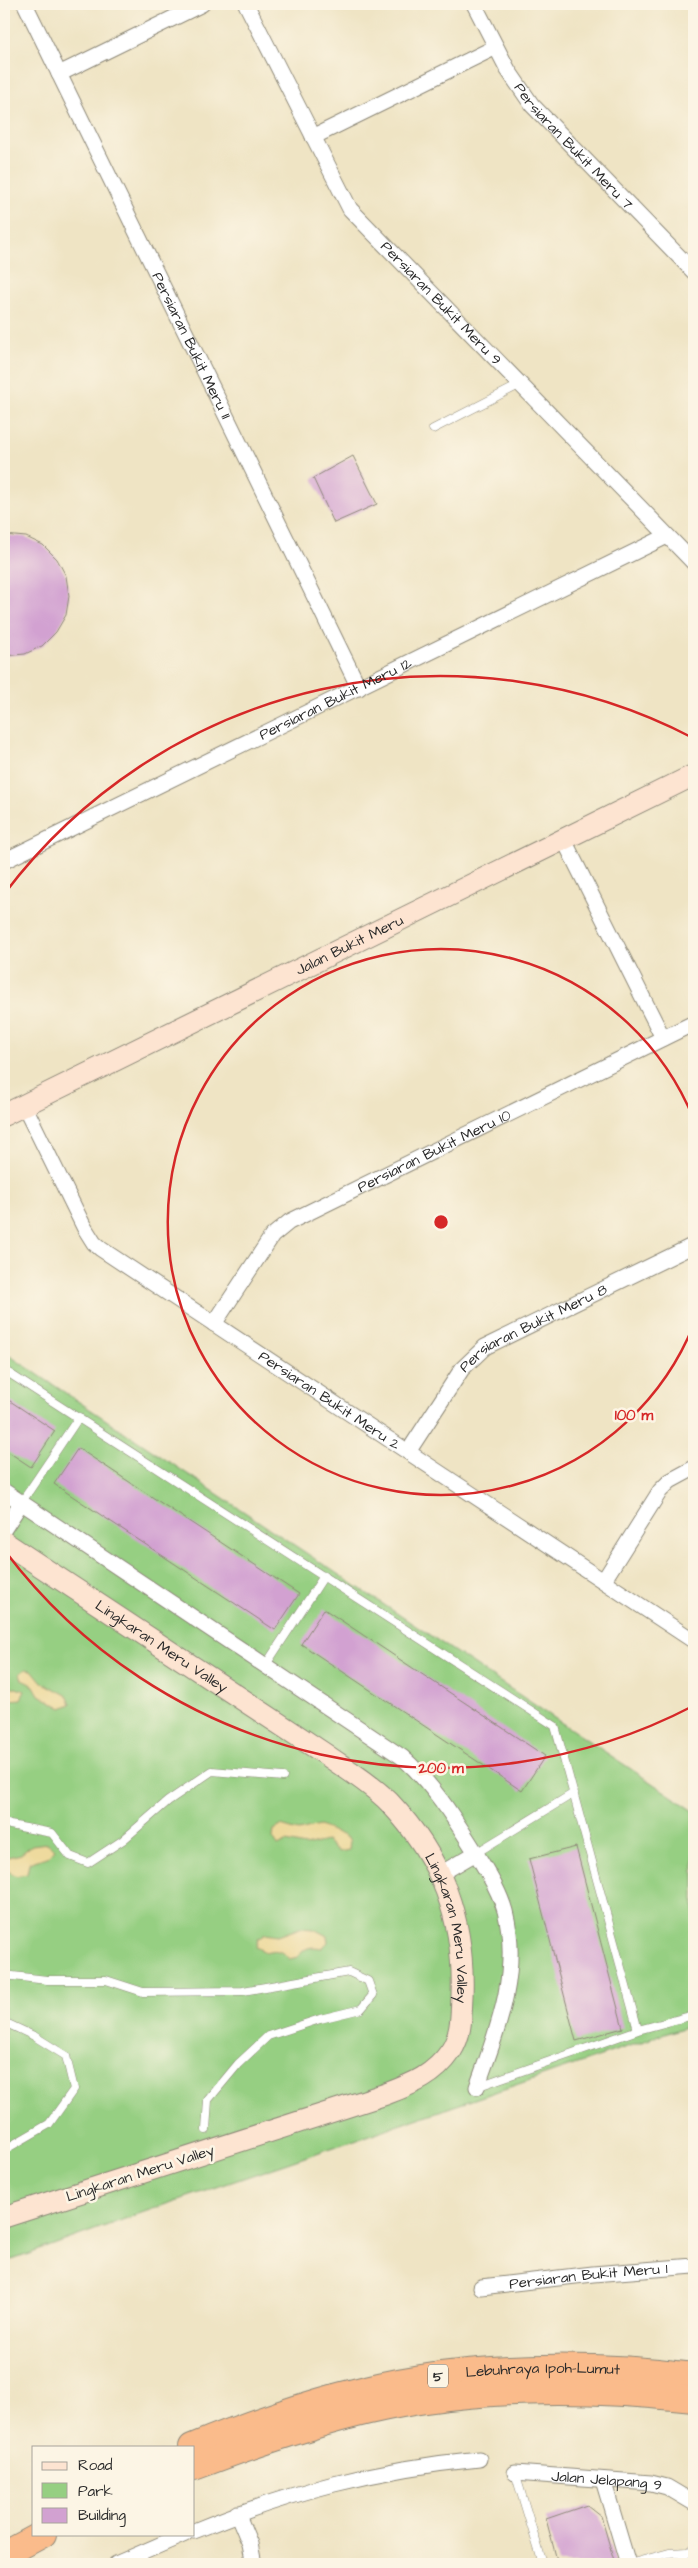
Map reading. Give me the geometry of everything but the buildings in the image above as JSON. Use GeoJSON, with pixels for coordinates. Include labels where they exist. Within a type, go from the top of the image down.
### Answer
{"type":"FeatureCollection","features":[{"type":"Feature","properties":{"kind":"highway","name":"Lebuhraya Ipoh-Lumut"},"geometry":{"type":"LineString","coordinates":[[195,2446],[270,2417],[329,2400],[420,2378],[471,2372],[574,2369],[694,2376]]}},
{"type":"Feature","properties":{"kind":"highway","name":"Lebuhraya Ipoh-Lumut"},"geometry":{"type":"LineString","coordinates":[[195,2467],[319,2426],[425,2400],[523,2391],[572,2391],[694,2399]]}},
{"type":"Feature","properties":{"kind":"highway"},"geometry":{"type":"LineString","coordinates":[[4,2545],[32,2527]]}},
{"type":"Feature","properties":{"kind":"highway"},"geometry":{"type":"LineString","coordinates":[[4,2555],[39,2536]]}},
{"type":"Feature","properties":{"kind":"street","name":"Persiaran Bukit Meru 11"},"geometry":{"type":"LineString","coordinates":[[25,4],[358,688]]}},
{"type":"Feature","properties":{"kind":"street"},"geometry":{"type":"LineString","coordinates":[[59,74],[202,4]]}},
{"type":"Feature","properties":{"kind":"street","name":"Persiaran Bukit Meru 9"},"geometry":{"type":"LineString","coordinates":[[246,4],[350,209],[694,563]]}},
{"type":"Feature","properties":{"kind":"street","name":"Persiaran Bukit Meru 7"},"geometry":{"type":"LineString","coordinates":[[474,4],[519,89],[532,105],[694,272]]}},
{"type":"Feature","properties":{"kind":"street"},"geometry":{"type":"LineString","coordinates":[[313,137],[496,47]]}},
{"type":"Feature","properties":{"kind":"street","name":"Persiaran Bukit Meru 12"},"geometry":{"type":"LineString","coordinates":[[4,861],[667,536]]}},
{"type":"Feature","properties":{"kind":"street","name":"Jalan Bukit Meru"},"geometry":{"type":"LineString","coordinates":[[4,1115],[694,775]]}},
{"type":"Feature","properties":{"kind":"street"},"geometry":{"type":"LineString","coordinates":[[564,840],[663,1038]]}},
{"type":"Feature","properties":{"kind":"street","name":"Persiaran Bukit Meru 10"},"geometry":{"type":"LineString","coordinates":[[214,1324],[272,1236],[289,1222],[694,1023]]}},
{"type":"Feature","properties":{"kind":"street","name":"Persiaran Bukit Meru 2"},"geometry":{"type":"LineString","coordinates":[[24,1105],[94,1242],[214,1324],[694,1640]]}},
{"type":"Feature","properties":{"kind":"street","name":"Persiaran Bukit Meru 8"},"geometry":{"type":"LineString","coordinates":[[408,1452],[462,1369],[485,1348],[694,1245]]}},
{"type":"Feature","properties":{"kind":"street"},"geometry":{"type":"LineString","coordinates":[[604,1580],[660,1491],[670,1481],[694,1468]]}},
{"type":"Feature","properties":{"kind":"street"},"geometry":{"type":"LineString","coordinates":[[4,1491],[402,1757],[420,1772],[447,1808],[476,1853],[498,1894],[505,1913],[510,1973],[499,2025],[477,2087]]}},
{"type":"Feature","properties":{"kind":"street"},"geometry":{"type":"LineString","coordinates":[[4,1529],[21,1503]]}},
{"type":"Feature","properties":{"kind":"street","name":"Lingkaran Meru Valley"},"geometry":{"type":"LineString","coordinates":[[4,1542],[368,1784],[402,1817],[440,1874],[453,1907],[460,1937],[463,1966],[458,2039],[451,2051],[432,2073],[386,2094],[4,2217]]}},
{"type":"Feature","properties":{"kind":"street"},"geometry":{"type":"LineString","coordinates":[[440,1874],[476,1853]]}},
{"type":"Feature","properties":{"kind":"street","name":"Persiaran Bukit Meru 1"},"geometry":{"type":"LineString","coordinates":[[481,2287],[593,2274],[694,2266]]}},
{"type":"Feature","properties":{"kind":"street"},"geometry":{"type":"LineString","coordinates":[[195,2531],[237,2513],[337,2482],[423,2465],[479,2459]]}},
{"type":"Feature","properties":{"kind":"street","name":"Jalan Jelapang 9"},"geometry":{"type":"LineString","coordinates":[[515,2473],[651,2483],[667,2487],[694,2503]]}},
{"type":"Feature","properties":{"kind":"street"},"geometry":{"type":"LineString","coordinates":[[603,2480],[628,2564]]}},
{"type":"Feature","properties":{"kind":"street"},"geometry":{"type":"LineString","coordinates":[[237,2513],[250,2544],[254,2564]]}},
{"type":"Feature","properties":{"kind":"street"},"geometry":{"type":"LineString","coordinates":[[116,2564],[180,2536]]}},
{"type":"Feature","properties":{"kind":"lane"},"geometry":{"type":"LineString","coordinates":[[433,429],[519,385]]}},
{"type":"Feature","properties":{"kind":"lane"},"geometry":{"type":"LineString","coordinates":[[4,1370],[555,1726],[638,2030]]}},
{"type":"Feature","properties":{"kind":"lane"},"geometry":{"type":"LineString","coordinates":[[21,1503],[78,1417]]}},
{"type":"Feature","properties":{"kind":"lane"},"geometry":{"type":"LineString","coordinates":[[265,1666],[324,1576]]}},
{"type":"Feature","properties":{"kind":"lane"},"geometry":{"type":"LineString","coordinates":[[4,1822],[10,1825],[52,1833],[70,1856],[88,1863],[123,1840],[168,1801],[212,1771],[282,1776]]}},
{"type":"Feature","properties":{"kind":"lane"},"geometry":{"type":"LineString","coordinates":[[476,1853],[574,1793]]}},
{"type":"Feature","properties":{"kind":"lane"},"geometry":{"type":"LineString","coordinates":[[4,1975],[47,1980],[106,1980],[143,1992],[243,1991],[349,1972],[368,1981],[373,1995],[361,2009],[320,2019],[268,2036],[238,2064],[208,2100],[206,2130]]}},
{"type":"Feature","properties":{"kind":"lane"},"geometry":{"type":"LineString","coordinates":[[477,2087],[638,2030],[690,2016]]}},
{"type":"Feature","properties":{"kind":"lane"},"geometry":{"type":"LineString","coordinates":[[4,2022],[34,2036],[66,2056],[74,2089],[49,2124],[4,2150]]}},
{"type":"Feature","properties":{"kind":"lane"},"geometry":{"type":"LineString","coordinates":[[515,2473],[543,2564]]}},
{"type":"Feature","properties":{"kind":"lane"},"geometry":{"type":"LineString","coordinates":[[628,2564],[669,2552],[691,2550]]}},
{"type":"Feature","properties":{"kind":"lane"},"geometry":{"type":"LineString","coordinates":[[681,2564],[691,2550]]}},
{"type":"Feature","properties":{"kind":"green space"},"geometry":{"type":"Polygon","coordinates":[[[4,1352],[694,1811],[694,2024],[144,2212],[4,2263],[4,1352]]]}},
{"type":"Feature","properties":{"kind":"sand"},"geometry":{"type":"Polygon","coordinates":[[[26,1669],[32,1670],[42,1682],[68,1696],[71,1704],[62,1708],[39,1695],[34,1686],[22,1680],[20,1673],[26,1669]]]}},
{"type":"Feature","properties":{"kind":"sand"},"geometry":{"type":"Polygon","coordinates":[[[10,1686],[25,1691],[21,1699],[9,1700],[4,1706],[4,1690],[10,1686]]]}},
{"type":"Feature","properties":{"kind":"sand"},"geometry":{"type":"Polygon","coordinates":[[[281,1826],[298,1831],[320,1826],[350,1840],[349,1850],[339,1852],[326,1841],[305,1846],[286,1842],[278,1846],[273,1838],[274,1830],[281,1826]]]}},
{"type":"Feature","properties":{"kind":"sand"},"geometry":{"type":"Polygon","coordinates":[[[47,1843],[55,1849],[49,1856],[29,1863],[27,1874],[17,1876],[8,1871],[4,1874],[4,1858],[21,1854],[32,1845],[47,1843]]]}},
{"type":"Feature","properties":{"kind":"sand"},"geometry":{"type":"Polygon","coordinates":[[[300,1928],[314,1929],[327,1936],[328,1942],[322,1948],[308,1948],[298,1957],[289,1959],[278,1951],[265,1952],[256,1947],[258,1939],[265,1934],[278,1936],[300,1928]]]}}]}
